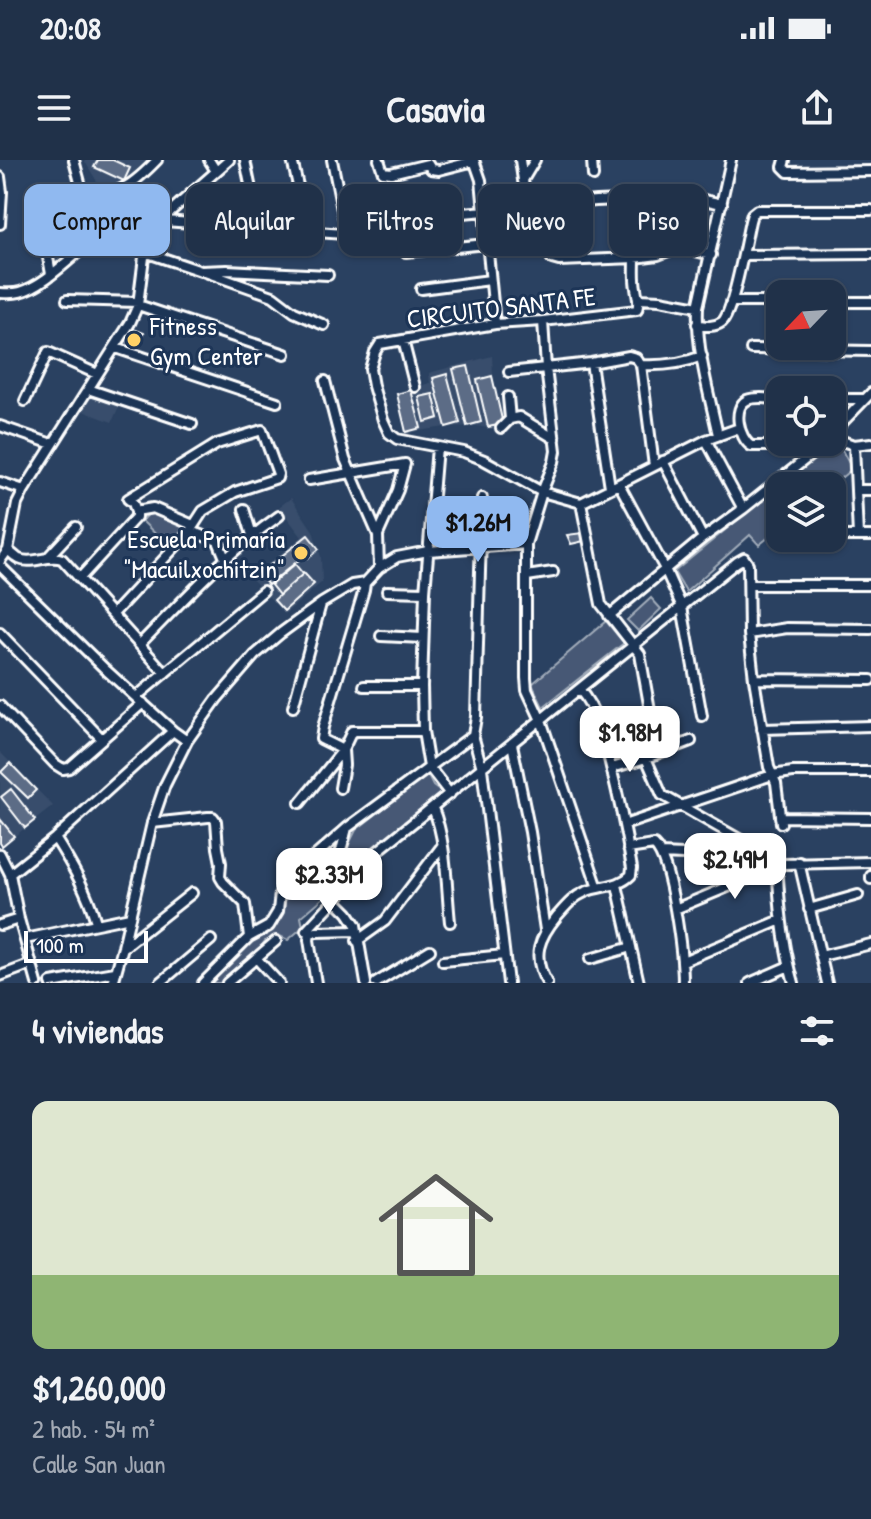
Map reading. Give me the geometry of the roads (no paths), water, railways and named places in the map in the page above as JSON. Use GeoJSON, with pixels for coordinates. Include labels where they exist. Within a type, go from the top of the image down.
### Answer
{"type":"FeatureCollection","features":[{"type":"Feature","properties":{"kind":"street"},"geometry":{"type":"LineString","coordinates":[[74,160],[80,184]]}},
{"type":"Feature","properties":{"kind":"street"},"geometry":{"type":"LineString","coordinates":[[132,184],[157,160]]}},
{"type":"Feature","properties":{"kind":"street"},"geometry":{"type":"LineString","coordinates":[[209,160],[216,171]]}},
{"type":"Feature","properties":{"kind":"street"},"geometry":{"type":"LineString","coordinates":[[170,212],[229,160]]}},
{"type":"Feature","properties":{"kind":"street"},"geometry":{"type":"LineString","coordinates":[[245,160],[250,184]]}},
{"type":"Feature","properties":{"kind":"street"},"geometry":{"type":"LineString","coordinates":[[292,160],[298,184]]}},
{"type":"Feature","properties":{"kind":"street"},"geometry":{"type":"LineString","coordinates":[[170,221],[344,234],[345,220],[332,160]]}},
{"type":"Feature","properties":{"kind":"street"},"geometry":{"type":"LineString","coordinates":[[379,160],[383,172],[391,173],[427,162],[431,169],[439,170],[474,161],[481,184]]}},
{"type":"Feature","properties":{"kind":"street"},"geometry":{"type":"LineString","coordinates":[[520,160],[524,184]]}},
{"type":"Feature","properties":{"kind":"street"},"geometry":{"type":"LineString","coordinates":[[523,180],[535,160]]}},
{"type":"Feature","properties":{"kind":"street"},"geometry":{"type":"LineString","coordinates":[[592,160],[593,176]]}},
{"type":"Feature","properties":{"kind":"street"},"geometry":{"type":"LineString","coordinates":[[718,435],[697,324],[698,307],[731,160]]}},
{"type":"Feature","properties":{"kind":"street"},"geometry":{"type":"LineString","coordinates":[[785,160],[783,167],[788,172],[871,171]]}},
{"type":"Feature","properties":{"kind":"street"},"geometry":{"type":"LineString","coordinates":[[0,177],[0,224]]}},
{"type":"Feature","properties":{"kind":"street"},"geometry":{"type":"LineString","coordinates":[[593,202],[691,197],[722,204]]}},
{"type":"Feature","properties":{"kind":"street"},"geometry":{"type":"LineString","coordinates":[[697,324],[706,327],[725,320],[752,214],[757,210],[871,210]]}},
{"type":"Feature","properties":{"kind":"street"},"geometry":{"type":"LineString","coordinates":[[550,256],[559,261],[635,258],[658,255],[679,247],[711,255]]}},
{"type":"Feature","properties":{"kind":"street"},"geometry":{"type":"LineString","coordinates":[[743,255],[871,254]]}},
{"type":"Feature","properties":{"kind":"street"},"geometry":{"type":"LineString","coordinates":[[48,256],[51,274]]}},
{"type":"Feature","properties":{"kind":"street"},"geometry":{"type":"LineString","coordinates":[[0,293],[22,292],[73,256]]}},
{"type":"Feature","properties":{"kind":"street"},"geometry":{"type":"LineString","coordinates":[[144,256],[138,304],[116,348],[24,490],[17,504],[8,550],[0,563],[139,700],[187,741]]}},
{"type":"Feature","properties":{"kind":"street"},"geometry":{"type":"LineString","coordinates":[[157,256],[273,296],[294,312],[324,325]]}},
{"type":"Feature","properties":{"kind":"street"},"geometry":{"type":"LineString","coordinates":[[487,256],[495,324]]}},
{"type":"Feature","properties":{"kind":"street"},"geometry":{"type":"LineString","coordinates":[[635,258],[639,299],[698,307]]}},
{"type":"Feature","properties":{"kind":"street"},"geometry":{"type":"LineString","coordinates":[[201,271],[328,275]]}},
{"type":"Feature","properties":{"kind":"street"},"geometry":{"type":"LineString","coordinates":[[421,289],[490,280]]}},
{"type":"Feature","properties":{"kind":"street","name":"CIRCUITO SANTA FE"},"geometry":{"type":"LineString","coordinates":[[437,447],[397,439],[389,433],[370,369],[380,344],[495,324],[637,310],[639,299]]}},
{"type":"Feature","properties":{"kind":"street"},"geometry":{"type":"LineString","coordinates":[[67,300],[138,304],[285,354]]}},
{"type":"Feature","properties":{"kind":"street"},"geometry":{"type":"LineString","coordinates":[[731,302],[766,302]]}},
{"type":"Feature","properties":{"kind":"street"},"geometry":{"type":"LineString","coordinates":[[846,302],[871,302]]}},
{"type":"Feature","properties":{"kind":"street"},"geometry":{"type":"LineString","coordinates":[[543,321],[555,439],[554,462],[526,544],[527,690],[541,720],[598,888]]}},
{"type":"Feature","properties":{"kind":"street"},"geometry":{"type":"LineString","coordinates":[[403,340],[415,387]]}},
{"type":"Feature","properties":{"kind":"street"},"geometry":{"type":"LineString","coordinates":[[116,348],[277,402]]}},
{"type":"Feature","properties":{"kind":"street"},"geometry":{"type":"LineString","coordinates":[[751,349],[871,351]]}},
{"type":"Feature","properties":{"kind":"street"},"geometry":{"type":"LineString","coordinates":[[25,401],[48,352],[97,374]]}},
{"type":"Feature","properties":{"kind":"street"},"geometry":{"type":"LineString","coordinates":[[509,372],[629,356],[636,358],[641,365],[658,463],[703,538]]}},
{"type":"Feature","properties":{"kind":"street"},"geometry":{"type":"LineString","coordinates":[[641,365],[671,364],[702,356]]}},
{"type":"Feature","properties":{"kind":"street"},"geometry":{"type":"LineString","coordinates":[[591,363],[615,486],[665,569],[682,607],[702,716]]}},
{"type":"Feature","properties":{"kind":"street"},"geometry":{"type":"LineString","coordinates":[[325,381],[345,459],[378,535],[379,568]]}},
{"type":"Feature","properties":{"kind":"street"},"geometry":{"type":"LineString","coordinates":[[88,389],[192,424]]}},
{"type":"Feature","properties":{"kind":"street"},"geometry":{"type":"LineString","coordinates":[[846,398],[867,396]]}},
{"type":"Feature","properties":{"kind":"street"},"geometry":{"type":"LineString","coordinates":[[846,419],[867,396]]}},
{"type":"Feature","properties":{"kind":"street"},"geometry":{"type":"LineString","coordinates":[[508,397],[510,419]]}},
{"type":"Feature","properties":{"kind":"street"},"geometry":{"type":"LineString","coordinates":[[766,398],[752,398],[740,407],[739,428],[745,442],[751,446],[766,446]]}},
{"type":"Feature","properties":{"kind":"street"},"geometry":{"type":"LineString","coordinates":[[501,428],[510,419],[519,417],[555,439]]}},
{"type":"Feature","properties":{"kind":"street"},"geometry":{"type":"LineString","coordinates":[[0,426],[52,444]]}},
{"type":"Feature","properties":{"kind":"street"},"geometry":{"type":"LineString","coordinates":[[450,794],[429,767],[423,731],[425,592],[437,447],[464,452],[542,492],[581,503],[706,440],[739,428]]}},
{"type":"Feature","properties":{"kind":"street"},"geometry":{"type":"LineString","coordinates":[[80,578],[136,517],[133,503],[128,499],[217,444],[262,430],[277,478],[235,492],[203,511],[192,528],[113,614]]}},
{"type":"Feature","properties":{"kind":"street"},"geometry":{"type":"LineString","coordinates":[[706,440],[743,509]]}},
{"type":"Feature","properties":{"kind":"street"},"geometry":{"type":"LineString","coordinates":[[846,442],[871,443]]}},
{"type":"Feature","properties":{"kind":"street"},"geometry":{"type":"LineString","coordinates":[[854,445],[858,536]]}},
{"type":"Feature","properties":{"kind":"street"},"geometry":{"type":"LineString","coordinates":[[609,616],[808,456]]}},
{"type":"Feature","properties":{"kind":"street"},"geometry":{"type":"LineString","coordinates":[[309,480],[405,464],[398,490],[378,535]]}},
{"type":"Feature","properties":{"kind":"street"},"geometry":{"type":"LineString","coordinates":[[0,482],[24,490]]}},
{"type":"Feature","properties":{"kind":"street"},"geometry":{"type":"LineString","coordinates":[[856,490],[871,490]]}},
{"type":"Feature","properties":{"kind":"street"},"geometry":{"type":"LineString","coordinates":[[482,498],[473,735],[482,768],[508,983]]}},
{"type":"Feature","properties":{"kind":"street"},"geometry":{"type":"LineString","coordinates":[[581,503],[601,604],[640,654],[653,727]]}},
{"type":"Feature","properties":{"kind":"street"},"geometry":{"type":"LineString","coordinates":[[136,511],[153,508],[218,541],[225,558]]}},
{"type":"Feature","properties":{"kind":"street"},"geometry":{"type":"LineString","coordinates":[[244,509],[252,535]]}},
{"type":"Feature","properties":{"kind":"street"},"geometry":{"type":"LineString","coordinates":[[140,644],[225,558],[279,516]]}},
{"type":"Feature","properties":{"kind":"street"},"geometry":{"type":"LineString","coordinates":[[48,557],[76,527]]}},
{"type":"Feature","properties":{"kind":"street"},"geometry":{"type":"LineString","coordinates":[[846,536],[871,536]]}},
{"type":"Feature","properties":{"kind":"street"},"geometry":{"type":"LineString","coordinates":[[343,750],[321,739],[365,583],[379,568],[397,557],[428,551],[526,544]]}},
{"type":"Feature","properties":{"kind":"street"},"geometry":{"type":"LineString","coordinates":[[8,550],[19,559],[58,556],[62,559],[165,673]]}},
{"type":"Feature","properties":{"kind":"street"},"geometry":{"type":"LineString","coordinates":[[316,983],[308,933],[374,854],[744,558],[748,564],[749,634],[754,679],[781,820],[871,818]]}},
{"type":"Feature","properties":{"kind":"street"},"geometry":{"type":"LineString","coordinates":[[527,576],[553,572]]}},
{"type":"Feature","properties":{"kind":"street"},"geometry":{"type":"LineString","coordinates":[[113,983],[152,823],[165,785],[187,741],[217,699],[255,655],[322,603],[352,585],[365,583]]}},
{"type":"Feature","properties":{"kind":"street"},"geometry":{"type":"LineString","coordinates":[[749,585],[871,585]]}},
{"type":"Feature","properties":{"kind":"street"},"geometry":{"type":"LineString","coordinates":[[0,706],[55,764],[63,769],[69,768],[102,739],[165,673],[263,591]]}},
{"type":"Feature","properties":{"kind":"street"},"geometry":{"type":"LineString","coordinates":[[387,591],[425,592]]}},
{"type":"Feature","properties":{"kind":"street"},"geometry":{"type":"LineString","coordinates":[[293,707],[322,603]]}},
{"type":"Feature","properties":{"kind":"street"},"geometry":{"type":"LineString","coordinates":[[749,634],[787,628],[871,629]]}},
{"type":"Feature","properties":{"kind":"street"},"geometry":{"type":"LineString","coordinates":[[0,633],[102,739]]}},
{"type":"Feature","properties":{"kind":"street"},"geometry":{"type":"LineString","coordinates":[[381,636],[423,638]]}},
{"type":"Feature","properties":{"kind":"street"},"geometry":{"type":"LineString","coordinates":[[754,679],[871,680]]}},
{"type":"Feature","properties":{"kind":"street"},"geometry":{"type":"LineString","coordinates":[[364,686],[422,686]]}},
{"type":"Feature","properties":{"kind":"street"},"geometry":{"type":"LineString","coordinates":[[547,983],[538,961],[539,945],[545,930],[573,898],[598,888],[617,885],[631,875],[624,825],[602,730],[589,700],[579,689]]}},
{"type":"Feature","properties":{"kind":"street"},"geometry":{"type":"LineString","coordinates":[[762,729],[871,726]]}},
{"type":"Feature","properties":{"kind":"street"},"geometry":{"type":"LineString","coordinates":[[10,874],[55,838],[173,731]]}},
{"type":"Feature","properties":{"kind":"street"},"geometry":{"type":"LineString","coordinates":[[300,803],[343,750],[352,731],[423,731]]}},
{"type":"Feature","properties":{"kind":"street"},"geometry":{"type":"LineString","coordinates":[[297,872],[347,828],[473,735]]}},
{"type":"Feature","properties":{"kind":"street"},"geometry":{"type":"LineString","coordinates":[[612,768],[691,741]]}},
{"type":"Feature","properties":{"kind":"street"},"geometry":{"type":"LineString","coordinates":[[512,744],[545,930]]}},
{"type":"Feature","properties":{"kind":"street"},"geometry":{"type":"LineString","coordinates":[[340,788],[343,750]]}},
{"type":"Feature","properties":{"kind":"street"},"geometry":{"type":"LineString","coordinates":[[646,758],[662,795],[783,864]]}},
{"type":"Feature","properties":{"kind":"street"},"geometry":{"type":"LineString","coordinates":[[624,825],[772,775],[871,772]]}},
{"type":"Feature","properties":{"kind":"street"},"geometry":{"type":"LineString","coordinates":[[433,808],[442,846],[450,922]]}},
{"type":"Feature","properties":{"kind":"street"},"geometry":{"type":"LineString","coordinates":[[152,823],[213,817],[221,863],[220,877],[245,904],[249,937]]}},
{"type":"Feature","properties":{"kind":"street"},"geometry":{"type":"LineString","coordinates":[[337,866],[347,828]]}},
{"type":"Feature","properties":{"kind":"street"},"geometry":{"type":"LineString","coordinates":[[55,838],[88,894],[96,922]]}},
{"type":"Feature","properties":{"kind":"street"},"geometry":{"type":"LineString","coordinates":[[628,849],[654,845],[660,851],[675,909],[683,983]]}},
{"type":"Feature","properties":{"kind":"street"},"geometry":{"type":"LineString","coordinates":[[308,933],[356,936],[385,921],[442,846]]}},
{"type":"Feature","properties":{"kind":"street"},"geometry":{"type":"LineString","coordinates":[[660,851],[683,855],[705,852]]}},
{"type":"Feature","properties":{"kind":"street"},"geometry":{"type":"LineString","coordinates":[[0,854],[10,874],[37,983]]}},
{"type":"Feature","properties":{"kind":"street"},"geometry":{"type":"LineString","coordinates":[[203,983],[249,937],[275,919],[280,893],[286,884],[297,877],[374,854]]}},
{"type":"Feature","properties":{"kind":"street"},"geometry":{"type":"LineString","coordinates":[[799,862],[827,983]]}},
{"type":"Feature","properties":{"kind":"street"},"geometry":{"type":"LineString","coordinates":[[675,909],[783,864],[871,862]]}},
{"type":"Feature","properties":{"kind":"street"},"geometry":{"type":"LineString","coordinates":[[778,878],[781,920],[794,983]]}},
{"type":"Feature","properties":{"kind":"street"},"geometry":{"type":"LineString","coordinates":[[617,885],[639,983]]}},
{"type":"Feature","properties":{"kind":"street"},"geometry":{"type":"LineString","coordinates":[[123,947],[192,893]]}},
{"type":"Feature","properties":{"kind":"street"},"geometry":{"type":"LineString","coordinates":[[809,909],[858,895]]}},
{"type":"Feature","properties":{"kind":"street"},"geometry":{"type":"LineString","coordinates":[[335,900],[356,925],[366,983]]}},
{"type":"Feature","properties":{"kind":"street"},"geometry":{"type":"LineString","coordinates":[[25,939],[130,917]]}},
{"type":"Feature","properties":{"kind":"street"},"geometry":{"type":"LineString","coordinates":[[0,925],[19,919]]}},
{"type":"Feature","properties":{"kind":"street"},"geometry":{"type":"LineString","coordinates":[[683,961],[781,920]]}},
{"type":"Feature","properties":{"kind":"street"},"geometry":{"type":"LineString","coordinates":[[160,983],[211,940]]}},
{"type":"Feature","properties":{"kind":"street"},"geometry":{"type":"LineString","coordinates":[[227,983],[276,941]]}},
{"type":"Feature","properties":{"kind":"street"},"geometry":{"type":"LineString","coordinates":[[821,956],[871,944]]}},
{"type":"Feature","properties":{"kind":"street"},"geometry":{"type":"LineString","coordinates":[[590,959],[631,947]]}},
{"type":"Feature","properties":{"kind":"street"},"geometry":{"type":"LineString","coordinates":[[382,981],[430,950]]}},
{"type":"Feature","properties":{"kind":"street"},"geometry":{"type":"LineString","coordinates":[[443,961],[504,955]]}},
{"type":"Feature","properties":{"kind":"street"},"geometry":{"type":"LineString","coordinates":[[256,958],[279,983]]}},
{"type":"Feature","properties":{"kind":"street"},"geometry":{"type":"LineString","coordinates":[[0,976],[32,964]]}},
{"type":"Feature","properties":{"kind":"street"},"geometry":{"type":"LineString","coordinates":[[750,983],[789,966]]}},
{"type":"Feature","properties":{"kind":"street"},"geometry":{"type":"LineString","coordinates":[[51,983],[115,972]]}},
{"type":"Feature","properties":{"kind":"place","name":"Fitness Gym Center"},"geometry":{"type":"Point","coordinates":[134,340]}},
{"type":"Feature","properties":{"kind":"place","name":"Escuela Primaria \"Macuilxochitzin\""},"geometry":{"type":"Point","coordinates":[301,553]}}]}
